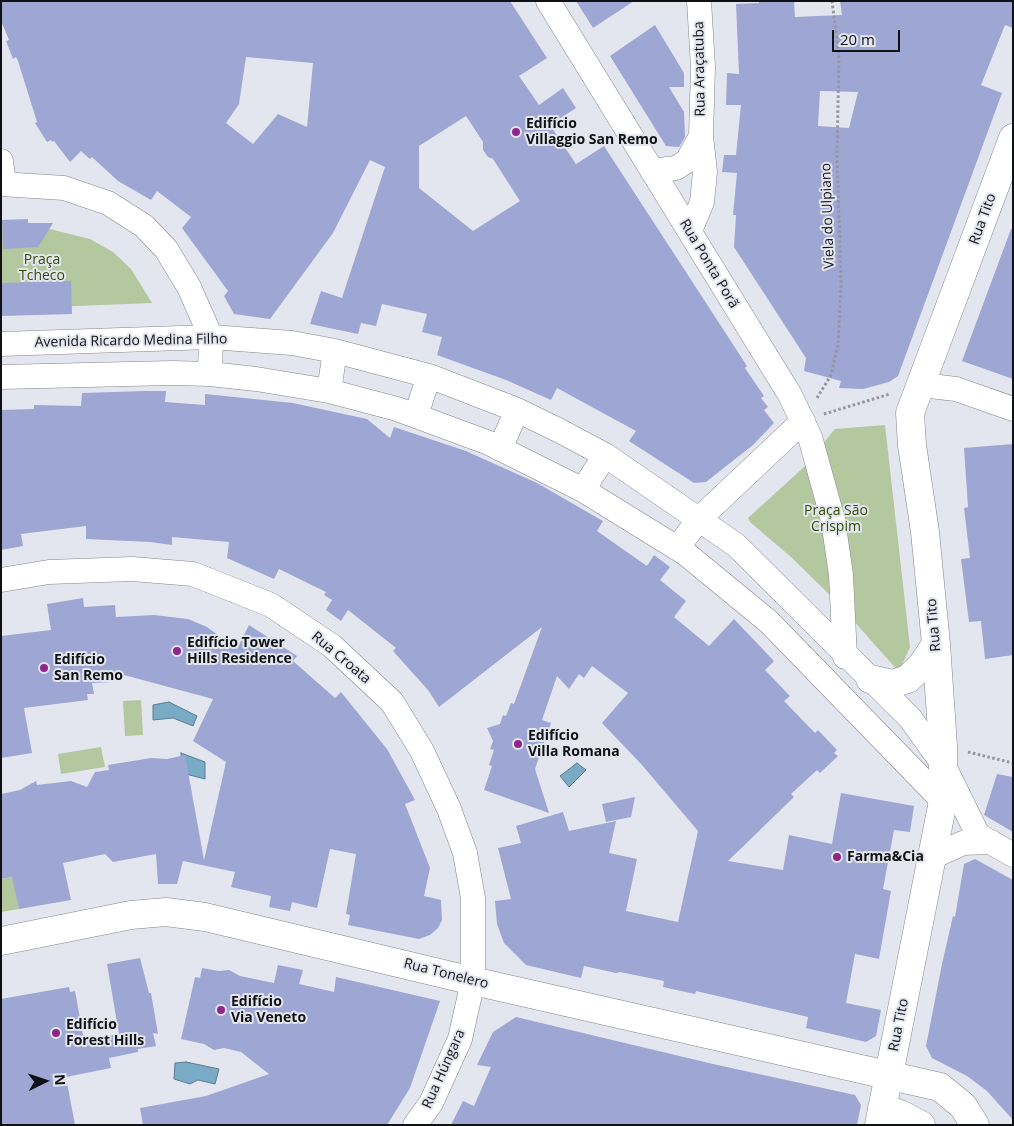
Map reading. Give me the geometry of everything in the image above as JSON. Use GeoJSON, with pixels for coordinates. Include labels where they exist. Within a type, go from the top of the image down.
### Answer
{"type":"FeatureCollection","features":[{"type":"Feature","properties":{"kind":"main road","name":"Rua Tito"},"geometry":{"type":"LineString","coordinates":[[881,1116],[944,801],[936,644],[925,532],[912,445],[910,413],[926,376],[1013,138]]}},
{"type":"Feature","properties":{"kind":"main road"},"geometry":{"type":"LineString","coordinates":[[870,679],[892,684],[908,679],[922,665],[936,644]]}},
{"type":"Feature","properties":{"kind":"main road","name":"Rua Tonelero"},"geometry":{"type":"LineString","coordinates":[[1,941],[131,915],[166,912],[205,917],[940,1088],[963,1106],[975,1125]]}},
{"type":"Feature","properties":{"kind":"main road"},"geometry":{"type":"LineString","coordinates":[[881,1116],[900,1114],[921,1125]]}},
{"type":"Feature","properties":{"kind":"street","name":"Rua Ponta Porã"},"geometry":{"type":"LineString","coordinates":[[548,1],[790,395],[803,422]]}},
{"type":"Feature","properties":{"kind":"street","name":"Rua Araçatuba"},"geometry":{"type":"LineString","coordinates":[[690,232],[702,202],[705,172],[701,136],[703,67],[699,1]]}},
{"type":"Feature","properties":{"kind":"street","name":"Rua Araçatuba"},"geometry":{"type":"LineString","coordinates":[[652,171],[676,168],[687,161],[701,136]]}},
{"type":"Feature","properties":{"kind":"street"},"geometry":{"type":"LineString","coordinates":[[2,176],[64,188],[108,203],[144,226],[166,249],[189,287],[211,337],[210,374]]}},
{"type":"Feature","properties":{"kind":"street","name":"Avenida Ricardo Medina Filho"},"geometry":{"type":"LineString","coordinates":[[1,344],[211,337],[292,343],[335,351],[428,376],[517,410],[605,455],[700,518]]}},
{"type":"Feature","properties":{"kind":"street"},"geometry":{"type":"LineString","coordinates":[[329,391],[335,351]]}},
{"type":"Feature","properties":{"kind":"street"},"geometry":{"type":"LineString","coordinates":[[1,377],[210,374],[329,391],[416,415],[500,449],[583,490],[677,548],[769,622],[944,801]]}},
{"type":"Feature","properties":{"kind":"street"},"geometry":{"type":"LineString","coordinates":[[416,415],[428,376]]}},
{"type":"Feature","properties":{"kind":"street"},"geometry":{"type":"LineString","coordinates":[[926,376],[956,389],[1013,409]]}},
{"type":"Feature","properties":{"kind":"street"},"geometry":{"type":"LineString","coordinates":[[500,449],[517,410]]}},
{"type":"Feature","properties":{"kind":"street"},"geometry":{"type":"LineString","coordinates":[[677,548],[700,518],[803,422],[821,470],[833,520],[841,575],[844,651],[849,705]]}},
{"type":"Feature","properties":{"kind":"street"},"geometry":{"type":"LineString","coordinates":[[583,490],[605,455]]}},
{"type":"Feature","properties":{"kind":"street"},"geometry":{"type":"LineString","coordinates":[[700,518],[736,545],[910,718],[943,755],[973,828],[978,835],[1013,855]]}},
{"type":"Feature","properties":{"kind":"street","name":"Rua Croata"},"geometry":{"type":"LineString","coordinates":[[1,580],[49,572],[132,569],[193,574],[271,605],[332,646],[392,702],[422,752],[449,809],[465,853],[473,898],[474,981]]}},
{"type":"Feature","properties":{"kind":"street"},"geometry":{"type":"LineString","coordinates":[[932,857],[963,843],[991,842]]}},
{"type":"Feature","properties":{"kind":"street","name":"Rua Húngara"},"geometry":{"type":"LineString","coordinates":[[415,1125],[431,1103],[460,1039],[474,981]]}},
{"type":"Feature","properties":{"kind":"path","name":"Viela do Ulpiano"},"geometry":{"type":"LineString","coordinates":[[803,422],[831,375],[838,345],[841,285],[837,154],[838,56],[832,1]]}},
{"type":"Feature","properties":{"kind":"path"},"geometry":{"type":"LineString","coordinates":[[803,422],[926,376]]}},
{"type":"Feature","properties":{"kind":"path"},"geometry":{"type":"LineString","coordinates":[[943,755],[1013,763]]}},
{"type":"Feature","properties":{"kind":"green space","name":"Praça Tcheco"},"geometry":{"type":"Polygon","coordinates":[[[1,227],[42,227],[90,239],[113,252],[131,269],[152,303],[1,309],[1,227]]]}},
{"type":"Feature","properties":{"kind":"green space","name":"Praça São Crispim"},"geometry":{"type":"Polygon","coordinates":[[[885,425],[910,647],[899,672],[836,601],[791,557],[750,522],[748,518],[803,468],[835,429],[885,425]]]}},
{"type":"Feature","properties":{"kind":"green space"},"geometry":{"type":"Polygon","coordinates":[[[141,700],[143,735],[125,736],[123,701],[141,700]]]}},
{"type":"Feature","properties":{"kind":"green space"},"geometry":{"type":"Polygon","coordinates":[[[101,747],[105,767],[61,774],[58,754],[101,747]]]}},
{"type":"Feature","properties":{"kind":"green space"},"geometry":{"type":"Polygon","coordinates":[[[13,877],[19,909],[1,912],[1,879],[13,877]]]}},
{"type":"Feature","properties":{"kind":"water"},"geometry":{"type":"Polygon","coordinates":[[[169,702],[197,716],[193,726],[173,718],[153,720],[153,705],[169,702]]]}},
{"type":"Feature","properties":{"kind":"water"},"geometry":{"type":"Polygon","coordinates":[[[181,753],[205,762],[205,779],[182,773],[181,753]]]}},
{"type":"Feature","properties":{"kind":"water"},"geometry":{"type":"Polygon","coordinates":[[[577,763],[586,770],[569,787],[560,776],[577,763]]]}},
{"type":"Feature","properties":{"kind":"water"},"geometry":{"type":"Polygon","coordinates":[[[186,1062],[219,1069],[215,1084],[198,1080],[190,1084],[174,1079],[175,1063],[186,1062]]]}},
{"type":"Feature","properties":{"kind":"building"},"geometry":{"type":"Polygon","coordinates":[[[1,1],[510,1],[547,58],[519,76],[539,105],[563,88],[576,108],[550,125],[576,164],[604,146],[747,366],[745,368],[764,396],[761,398],[768,407],[764,410],[774,423],[753,445],[706,482],[694,483],[629,441],[636,431],[557,388],[551,400],[506,380],[437,355],[442,337],[422,332],[427,314],[382,304],[376,326],[361,323],[358,334],[310,324],[321,291],[342,298],[385,167],[370,160],[333,233],[270,319],[234,314],[224,296],[228,291],[182,228],[191,217],[157,191],[151,200],[118,181],[92,157],[90,159],[81,151],[70,162],[54,141],[47,142],[35,123],[37,122],[18,61],[16,57],[13,59],[6,41],[9,40],[1,21],[1,1]],[[246,57],[239,104],[226,123],[253,144],[278,114],[307,127],[313,63],[246,57]],[[466,116],[419,146],[419,188],[473,231],[520,201],[493,159],[488,157],[483,150],[483,142],[466,116]]]}},
{"type":"Feature","properties":{"kind":"building"},"geometry":{"type":"Polygon","coordinates":[[[576,1],[634,1],[593,28],[576,1]]]}},
{"type":"Feature","properties":{"kind":"building"},"geometry":{"type":"Polygon","coordinates":[[[759,1],[794,1],[795,17],[842,15],[840,1],[1013,1],[1013,28],[1005,25],[981,85],[1002,93],[898,376],[889,382],[863,389],[839,388],[841,381],[804,371],[806,358],[734,247],[736,215],[733,215],[737,173],[722,172],[724,155],[736,155],[741,105],[726,105],[727,73],[739,74],[736,4],[759,3],[759,1]],[[820,91],[818,126],[849,128],[858,92],[820,91]]]}},
{"type":"Feature","properties":{"kind":"building"},"geometry":{"type":"Polygon","coordinates":[[[655,25],[684,73],[684,87],[669,87],[684,112],[685,137],[679,147],[666,146],[610,56],[655,25]]]}},
{"type":"Feature","properties":{"kind":"building"},"geometry":{"type":"Polygon","coordinates":[[[28,219],[28,223],[53,223],[38,247],[3,249],[2,220],[28,219]]]}},
{"type":"Feature","properties":{"kind":"building"},"geometry":{"type":"Polygon","coordinates":[[[1011,229],[1013,229],[1013,379],[962,361],[1011,229]]]}},
{"type":"Feature","properties":{"kind":"building"},"geometry":{"type":"Polygon","coordinates":[[[71,281],[72,314],[1,316],[1,283],[71,281]]]}},
{"type":"Feature","properties":{"kind":"building"},"geometry":{"type":"Polygon","coordinates":[[[166,391],[165,402],[205,405],[205,394],[293,403],[367,419],[390,438],[394,427],[466,451],[537,483],[603,521],[597,531],[647,566],[654,555],[670,567],[660,580],[686,601],[674,617],[709,646],[734,619],[774,661],[765,670],[790,696],[784,701],[815,733],[818,730],[837,750],[834,753],[838,756],[820,773],[817,770],[791,794],[794,797],[728,861],[783,870],[789,835],[832,844],[841,793],[914,806],[910,832],[894,830],[883,889],[891,891],[879,959],[855,954],[846,1003],[881,1010],[876,1036],[866,1042],[806,1028],[808,1017],[696,991],[695,994],[663,987],[664,981],[620,972],[616,973],[584,966],[581,978],[526,965],[504,943],[497,924],[495,901],[511,899],[498,848],[521,843],[516,826],[563,812],[569,831],[616,821],[609,853],[637,859],[626,911],[678,922],[698,831],[642,765],[602,723],[628,693],[592,666],[584,678],[579,674],[569,689],[557,676],[542,720],[551,723],[535,769],[549,813],[484,790],[492,766],[489,765],[494,750],[490,749],[493,741],[487,728],[500,724],[503,715],[506,716],[511,703],[514,704],[542,627],[439,707],[428,690],[393,651],[396,648],[348,610],[341,621],[326,610],[332,600],[324,595],[326,592],[279,569],[274,579],[227,558],[229,542],[172,537],[172,545],[86,539],[86,526],[21,534],[23,546],[1,550],[1,410],[34,409],[34,405],[81,406],[82,393],[166,391]]]}},
{"type":"Feature","properties":{"kind":"building"},"geometry":{"type":"Polygon","coordinates":[[[1013,444],[1013,655],[985,659],[981,621],[969,622],[961,559],[970,558],[964,508],[968,507],[964,448],[1013,444]]]}},
{"type":"Feature","properties":{"kind":"building"},"geometry":{"type":"Polygon","coordinates":[[[83,598],[84,607],[115,605],[116,617],[154,615],[188,619],[207,627],[237,649],[249,625],[297,656],[293,661],[335,698],[341,692],[387,749],[415,800],[405,804],[430,868],[424,896],[441,900],[442,920],[438,928],[430,935],[419,939],[348,925],[350,915],[346,914],[356,854],[330,849],[317,908],[292,902],[290,911],[269,907],[271,896],[231,887],[235,872],[183,861],[177,884],[158,884],[156,854],[113,862],[105,854],[63,863],[71,900],[19,909],[12,877],[1,879],[1,794],[20,790],[36,781],[37,785],[71,781],[87,787],[95,772],[109,770],[108,765],[151,758],[167,759],[185,755],[204,860],[226,762],[193,741],[213,699],[113,672],[113,682],[92,683],[94,694],[87,694],[88,700],[24,708],[32,753],[1,758],[1,636],[51,630],[47,604],[83,598]]]}},
{"type":"Feature","properties":{"kind":"building"},"geometry":{"type":"Polygon","coordinates":[[[997,774],[1013,777],[1013,832],[984,815],[997,774]]]}},
{"type":"Feature","properties":{"kind":"building"},"geometry":{"type":"Polygon","coordinates":[[[635,797],[631,817],[606,822],[602,804],[635,797]]]}},
{"type":"Feature","properties":{"kind":"building"},"geometry":{"type":"Polygon","coordinates":[[[975,859],[1013,880],[1013,1120],[987,1091],[967,1076],[932,1058],[926,1046],[942,964],[953,916],[955,917],[964,864],[975,859]]]}},
{"type":"Feature","properties":{"kind":"building"},"geometry":{"type":"Polygon","coordinates":[[[140,958],[149,993],[151,993],[158,1034],[153,1033],[156,1046],[138,1049],[138,1052],[109,1058],[111,1068],[66,1077],[75,1125],[1,1125],[1,999],[69,987],[70,992],[75,991],[84,1040],[119,1034],[107,964],[140,958]]]}},
{"type":"Feature","properties":{"kind":"building"},"geometry":{"type":"Polygon","coordinates":[[[278,965],[303,970],[299,984],[334,992],[336,977],[440,1001],[410,1088],[387,1125],[143,1125],[140,1108],[206,1096],[269,1074],[241,1052],[224,1048],[214,1050],[204,1044],[181,1039],[195,977],[200,978],[202,968],[219,971],[229,970],[240,976],[274,983],[278,965]]]}},
{"type":"Feature","properties":{"kind":"building"},"geometry":{"type":"Polygon","coordinates":[[[516,1017],[713,1064],[855,1095],[861,1105],[857,1125],[451,1125],[463,1101],[474,1106],[491,1067],[477,1065],[493,1032],[516,1017]]]}},
{"type":"Feature","properties":{"kind":"place","name":"Edifício Villaggio San Remo"},"geometry":{"type":"Point","coordinates":[516,132]}},
{"type":"Feature","properties":{"kind":"place","name":"Edifício Tower Hills Residence"},"geometry":{"type":"Point","coordinates":[177,651]}},
{"type":"Feature","properties":{"kind":"place","name":"Edifício San Remo"},"geometry":{"type":"Point","coordinates":[44,668]}},
{"type":"Feature","properties":{"kind":"place","name":"Edifício Villa Romana"},"geometry":{"type":"Point","coordinates":[518,744]}},
{"type":"Feature","properties":{"kind":"place","name":"Farma&Cia"},"geometry":{"type":"Point","coordinates":[837,857]}},
{"type":"Feature","properties":{"kind":"place","name":"Edifício Via Veneto"},"geometry":{"type":"Point","coordinates":[221,1010]}},
{"type":"Feature","properties":{"kind":"place","name":"Edifício Forest Hills"},"geometry":{"type":"Point","coordinates":[56,1033]}}]}
